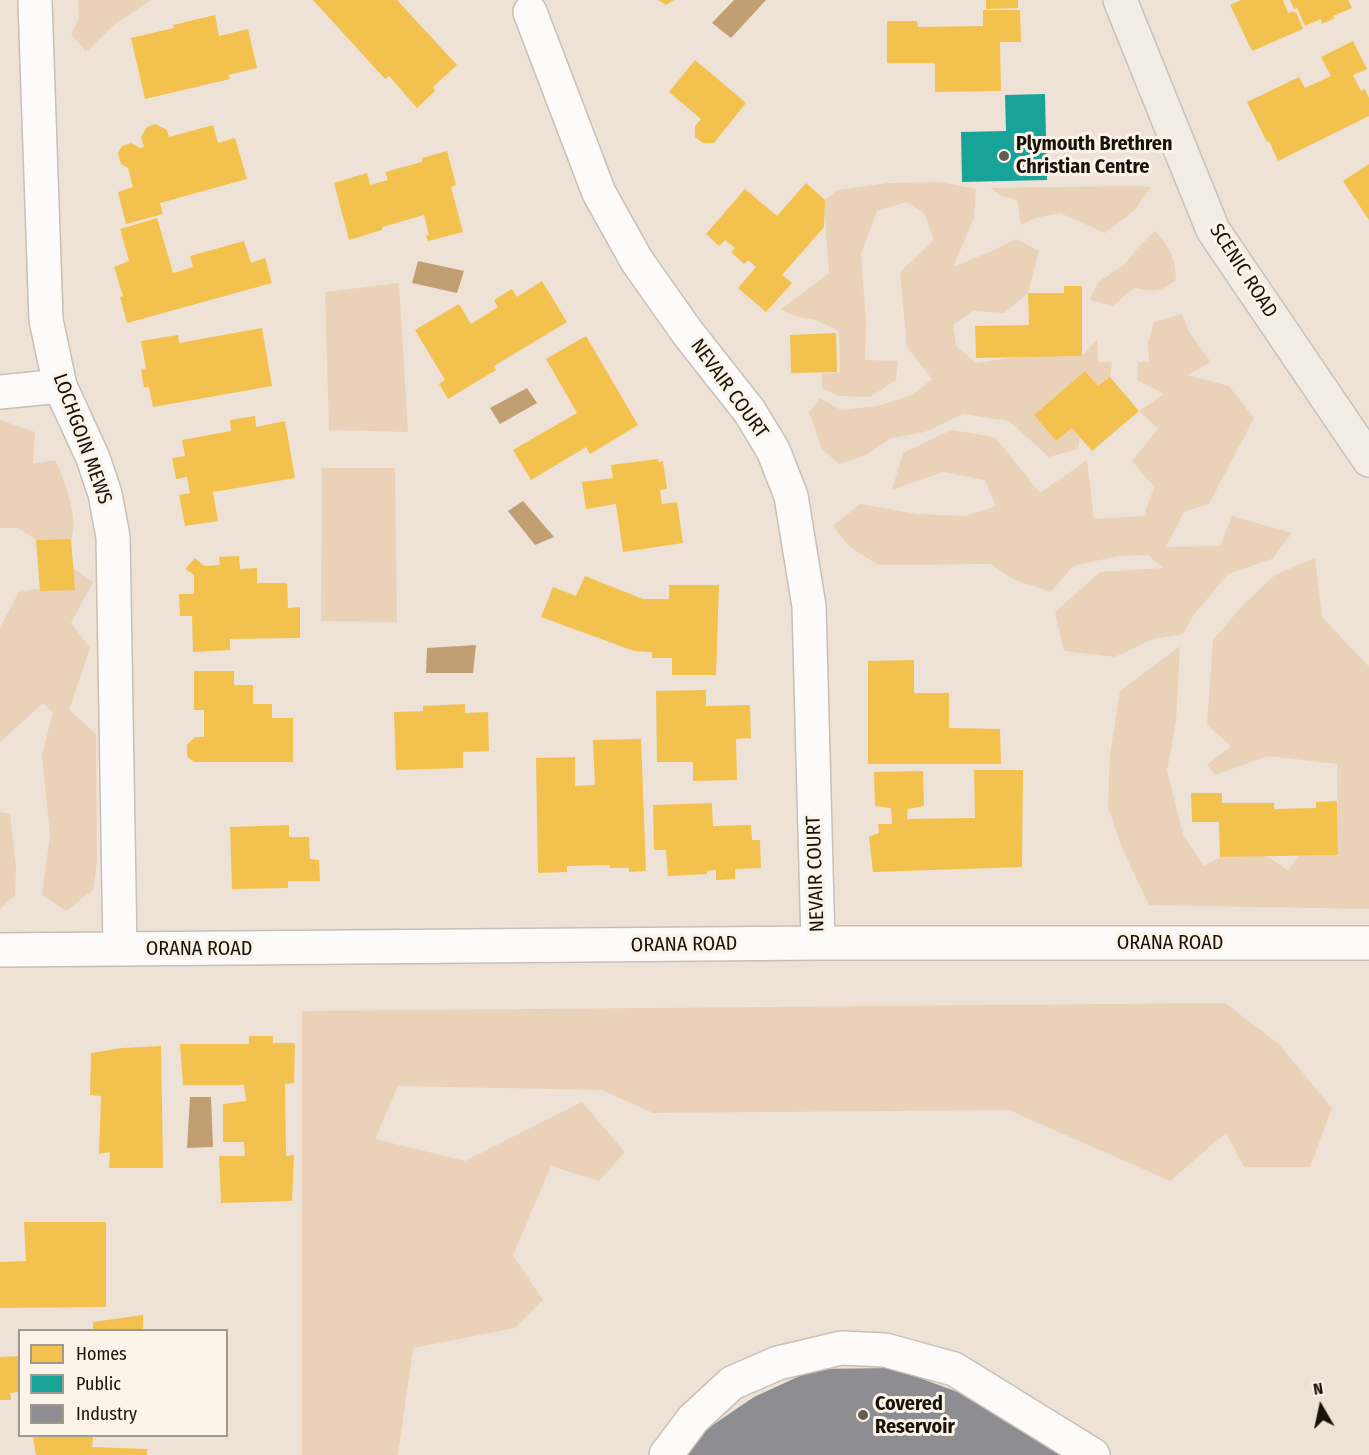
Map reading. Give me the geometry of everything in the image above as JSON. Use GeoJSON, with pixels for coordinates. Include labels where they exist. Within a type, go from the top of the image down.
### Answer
{"type":"FeatureCollection","features":[{"type":"Feature","properties":{"kind":"main road","name":"SCENIC ROAD"},"geometry":{"type":"LineString","coordinates":[[1120,0],[1213,230],[1369,460]]}},
{"type":"Feature","properties":{"kind":"street","name":"LOCHGOIN MEWS"},"geometry":{"type":"LineString","coordinates":[[35,2],[46,320],[60,386],[93,458],[105,494],[113,537],[120,949]]}},
{"type":"Feature","properties":{"kind":"street","name":"NEVAIR COURT"},"geometry":{"type":"LineString","coordinates":[[530,12],[599,194],[637,261],[687,332],[750,412],[773,450],[791,496],[809,606],[818,943]]}},
{"type":"Feature","properties":{"kind":"street"},"geometry":{"type":"LineString","coordinates":[[0,392],[60,386]]}},
{"type":"Feature","properties":{"kind":"street","name":"ORANA ROAD"},"geometry":{"type":"LineString","coordinates":[[0,950],[818,943],[1369,944]]}},
{"type":"Feature","properties":{"kind":"street"},"geometry":{"type":"LineString","coordinates":[[666,1455],[693,1419],[732,1383],[778,1363],[841,1348],[885,1350],[954,1369],[1093,1455]]}},
{"type":"Feature","properties":{"kind":"shaded area"},"geometry":{"type":"Polygon","coordinates":[[[78,0],[151,0],[115,24],[86,52],[71,34],[79,19],[78,0]]]}},
{"type":"Feature","properties":{"kind":"shaded area"},"geometry":{"type":"Polygon","coordinates":[[[734,0],[766,0],[731,38],[712,23],[734,0]]]}},
{"type":"Feature","properties":{"kind":"shaded area"},"geometry":{"type":"Polygon","coordinates":[[[940,182],[976,189],[974,218],[953,267],[1016,239],[1039,251],[1028,293],[1004,313],[973,311],[953,325],[956,346],[976,363],[1016,357],[1082,356],[1097,339],[1098,362],[1112,362],[1110,377],[1098,386],[1085,371],[1034,415],[1056,441],[1072,428],[1080,437],[1078,449],[1049,457],[1009,421],[963,414],[925,432],[891,438],[866,455],[839,464],[822,449],[809,412],[820,398],[841,410],[877,406],[912,395],[932,379],[907,347],[900,272],[934,240],[924,213],[906,202],[877,211],[861,254],[866,322],[865,360],[898,361],[896,380],[870,397],[839,396],[822,388],[822,374],[840,372],[839,331],[816,320],[794,316],[781,309],[829,273],[825,200],[837,190],[888,183],[940,182]]]}},
{"type":"Feature","properties":{"kind":"shaded area"},"geometry":{"type":"Polygon","coordinates":[[[1151,187],[1135,210],[1105,233],[1060,213],[1035,218],[1021,225],[1017,200],[1002,196],[990,188],[1151,187]]]}},
{"type":"Feature","properties":{"kind":"shaded area"},"geometry":{"type":"Polygon","coordinates":[[[1155,231],[1171,253],[1176,280],[1156,290],[1134,288],[1113,306],[1090,300],[1098,282],[1124,265],[1155,231]]]}},
{"type":"Feature","properties":{"kind":"shaded area"},"geometry":{"type":"Polygon","coordinates":[[[418,261],[464,271],[457,293],[412,283],[418,261]]]}},
{"type":"Feature","properties":{"kind":"shaded area"},"geometry":{"type":"Polygon","coordinates":[[[399,283],[408,432],[329,430],[325,292],[399,283]]]}},
{"type":"Feature","properties":{"kind":"shaded area"},"geometry":{"type":"Polygon","coordinates":[[[1182,314],[1189,332],[1211,362],[1187,375],[1229,386],[1254,418],[1209,504],[1184,512],[1166,547],[1220,546],[1232,516],[1292,533],[1272,559],[1228,574],[1193,616],[1183,634],[1153,639],[1115,657],[1064,651],[1055,612],[1100,572],[1163,568],[1148,555],[1118,556],[1073,566],[1051,592],[1015,580],[990,564],[878,565],[850,547],[833,526],[860,504],[917,514],[965,516],[996,506],[985,480],[943,472],[892,490],[903,453],[951,430],[995,437],[1040,493],[1087,460],[1094,519],[1144,516],[1154,487],[1132,461],[1158,429],[1139,411],[1164,394],[1137,380],[1138,362],[1149,362],[1148,344],[1154,322],[1182,314]]]}},
{"type":"Feature","properties":{"kind":"shaded area"},"geometry":{"type":"Polygon","coordinates":[[[527,388],[537,403],[500,424],[490,408],[527,388]]]}},
{"type":"Feature","properties":{"kind":"shaded area"},"geometry":{"type":"Polygon","coordinates":[[[0,420],[35,432],[33,464],[55,460],[63,477],[72,511],[74,522],[71,539],[36,540],[18,528],[0,528],[0,420]]]}},
{"type":"Feature","properties":{"kind":"shaded area"},"geometry":{"type":"Polygon","coordinates":[[[322,468],[395,468],[397,622],[321,621],[322,468]]]}},
{"type":"Feature","properties":{"kind":"shaded area"},"geometry":{"type":"Polygon","coordinates":[[[523,501],[554,537],[535,545],[508,511],[523,501]]]}},
{"type":"Feature","properties":{"kind":"shaded area"},"geometry":{"type":"Polygon","coordinates":[[[1315,558],[1322,617],[1369,667],[1369,909],[1149,905],[1122,848],[1108,807],[1110,754],[1120,691],[1180,646],[1176,722],[1167,770],[1183,835],[1204,866],[1220,857],[1266,856],[1288,870],[1298,856],[1338,855],[1337,764],[1268,756],[1215,775],[1207,765],[1231,746],[1207,725],[1213,640],[1244,604],[1275,575],[1315,558]]]}},
{"type":"Feature","properties":{"kind":"shaded area"},"geometry":{"type":"Polygon","coordinates":[[[73,568],[93,582],[71,623],[90,648],[69,710],[96,734],[97,862],[93,890],[66,911],[42,895],[50,835],[42,755],[53,712],[43,703],[0,742],[0,627],[19,592],[35,589],[74,589],[73,568]]]}},
{"type":"Feature","properties":{"kind":"shaded area"},"geometry":{"type":"Polygon","coordinates":[[[476,645],[473,673],[426,673],[427,648],[476,645]]]}},
{"type":"Feature","properties":{"kind":"shaded area"},"geometry":{"type":"Polygon","coordinates":[[[0,812],[10,814],[16,866],[15,895],[0,909],[0,812]]]}},
{"type":"Feature","properties":{"kind":"shaded area"},"geometry":{"type":"Polygon","coordinates":[[[1225,1003],[1279,1044],[1332,1108],[1310,1167],[1244,1167],[1226,1133],[1170,1181],[1009,1110],[653,1113],[602,1090],[398,1086],[375,1139],[465,1161],[582,1102],[625,1152],[599,1181],[551,1166],[513,1255],[543,1300],[515,1328],[413,1348],[398,1455],[302,1455],[302,1011],[1225,1003]]]}},
{"type":"Feature","properties":{"kind":"shaded area"},"geometry":{"type":"Polygon","coordinates":[[[190,1097],[211,1097],[213,1147],[187,1148],[190,1097]]]}},
{"type":"Feature","properties":{"kind":"building: Homes"},"geometry":{"type":"Polygon","coordinates":[[[313,0],[397,0],[457,65],[433,87],[435,91],[417,108],[389,76],[385,79],[313,0]]]}},
{"type":"Feature","properties":{"kind":"building: Homes"},"geometry":{"type":"Polygon","coordinates":[[[658,0],[674,0],[666,5],[658,0]]]}},
{"type":"Feature","properties":{"kind":"building: Homes"},"geometry":{"type":"Polygon","coordinates":[[[986,0],[1018,0],[1018,8],[986,9],[986,0]]]}},
{"type":"Feature","properties":{"kind":"building: Homes"},"geometry":{"type":"Polygon","coordinates":[[[1241,0],[1283,0],[1288,13],[1296,12],[1303,29],[1252,51],[1230,5],[1241,0]]]}},
{"type":"Feature","properties":{"kind":"building: Homes"},"geometry":{"type":"Polygon","coordinates":[[[1290,0],[1348,0],[1352,8],[1333,16],[1335,18],[1322,24],[1321,19],[1305,26],[1297,8],[1294,9],[1290,0]]]}},
{"type":"Feature","properties":{"kind":"building: Homes"},"geometry":{"type":"Polygon","coordinates":[[[983,10],[1020,10],[1021,42],[1000,42],[1001,91],[935,92],[935,63],[887,63],[887,21],[917,21],[918,27],[983,26],[983,10]]]}},
{"type":"Feature","properties":{"kind":"building: Homes"},"geometry":{"type":"Polygon","coordinates":[[[215,15],[219,36],[248,29],[257,68],[228,75],[230,79],[145,99],[131,38],[215,15]]]}},
{"type":"Feature","properties":{"kind":"building: Homes"},"geometry":{"type":"Polygon","coordinates":[[[1353,41],[1367,69],[1353,75],[1361,91],[1365,89],[1369,98],[1369,116],[1278,161],[1247,102],[1299,77],[1305,88],[1331,76],[1321,57],[1353,41]]]}},
{"type":"Feature","properties":{"kind":"building: Homes"},"geometry":{"type":"Polygon","coordinates":[[[695,60],[746,103],[714,143],[703,143],[695,137],[695,126],[701,119],[669,92],[695,60]]]}},
{"type":"Feature","properties":{"kind":"building: Homes"},"geometry":{"type":"Polygon","coordinates":[[[156,124],[167,130],[169,137],[213,125],[218,143],[235,138],[247,179],[160,203],[163,214],[126,224],[118,192],[133,187],[128,168],[121,164],[118,153],[122,146],[131,143],[140,148],[144,147],[141,137],[147,127],[156,124]]]}},
{"type":"Feature","properties":{"kind":"building: Homes"},"geometry":{"type":"Polygon","coordinates":[[[447,151],[456,185],[451,187],[463,232],[428,241],[426,236],[429,235],[424,215],[382,227],[382,230],[349,240],[334,183],[367,173],[370,185],[388,180],[385,172],[422,162],[422,158],[447,151]]]}},
{"type":"Feature","properties":{"kind":"building: Homes"},"geometry":{"type":"Polygon","coordinates":[[[1369,164],[1369,220],[1343,181],[1369,164]]]}},
{"type":"Feature","properties":{"kind":"building: Homes"},"geometry":{"type":"Polygon","coordinates":[[[806,183],[825,200],[824,227],[782,275],[792,283],[766,312],[738,288],[756,267],[748,260],[744,264],[731,252],[735,248],[725,240],[719,246],[706,234],[745,189],[777,216],[806,183]]]}},
{"type":"Feature","properties":{"kind":"building: Homes"},"geometry":{"type":"Polygon","coordinates":[[[157,218],[173,273],[193,267],[190,256],[244,241],[251,263],[265,258],[272,283],[127,323],[120,297],[123,296],[114,267],[129,261],[120,229],[157,218]]]}},
{"type":"Feature","properties":{"kind":"building: Homes"},"geometry":{"type":"Polygon","coordinates":[[[542,281],[567,322],[494,366],[496,370],[448,399],[439,384],[445,380],[415,330],[459,304],[471,324],[498,307],[494,300],[512,289],[517,297],[542,281]]]}},
{"type":"Feature","properties":{"kind":"building: Homes"},"geometry":{"type":"Polygon","coordinates":[[[1064,286],[1082,286],[1082,356],[976,358],[975,326],[1029,325],[1028,293],[1064,293],[1064,286]]]}},
{"type":"Feature","properties":{"kind":"building: Homes"},"geometry":{"type":"Polygon","coordinates":[[[262,328],[272,386],[153,407],[149,387],[144,387],[141,370],[146,369],[141,341],[178,335],[179,343],[262,328]]]}},
{"type":"Feature","properties":{"kind":"building: Homes"},"geometry":{"type":"Polygon","coordinates":[[[836,333],[837,372],[791,373],[790,335],[836,333]]]}},
{"type":"Feature","properties":{"kind":"building: Homes"},"geometry":{"type":"Polygon","coordinates":[[[586,336],[638,425],[590,454],[586,447],[531,480],[513,450],[577,413],[546,359],[586,336]]]}},
{"type":"Feature","properties":{"kind":"building: Homes"},"geometry":{"type":"Polygon","coordinates":[[[1085,371],[1098,386],[1110,377],[1139,411],[1092,451],[1072,428],[1056,441],[1034,415],[1085,371]]]}},
{"type":"Feature","properties":{"kind":"building: Homes"},"geometry":{"type":"Polygon","coordinates":[[[255,416],[256,427],[285,421],[295,478],[213,492],[218,521],[185,526],[179,495],[190,493],[187,477],[176,479],[172,458],[185,456],[182,440],[231,431],[230,420],[255,416]]]}},
{"type":"Feature","properties":{"kind":"building: Homes"},"geometry":{"type":"Polygon","coordinates":[[[658,459],[658,462],[663,461],[667,489],[660,490],[662,504],[677,502],[683,543],[623,552],[616,504],[586,509],[582,482],[613,478],[611,465],[658,459]]]}},
{"type":"Feature","properties":{"kind":"building: Homes"},"geometry":{"type":"Polygon","coordinates":[[[71,539],[75,590],[40,591],[36,540],[71,539]]]}},
{"type":"Feature","properties":{"kind":"building: Homes"},"geometry":{"type":"Polygon","coordinates":[[[239,556],[240,569],[257,568],[257,583],[287,583],[288,608],[300,607],[300,638],[230,639],[230,650],[193,652],[192,616],[180,616],[179,594],[194,594],[194,575],[185,569],[195,558],[204,566],[220,565],[219,557],[239,556]]]}},
{"type":"Feature","properties":{"kind":"building: Homes"},"geometry":{"type":"Polygon","coordinates":[[[585,576],[643,599],[669,599],[669,585],[719,585],[716,675],[672,675],[672,658],[652,658],[652,652],[634,651],[541,617],[553,587],[576,596],[585,576]]]}},
{"type":"Feature","properties":{"kind":"building: Homes"},"geometry":{"type":"Polygon","coordinates":[[[914,660],[914,693],[949,693],[949,728],[1000,729],[1001,764],[868,764],[868,661],[914,660]]]}},
{"type":"Feature","properties":{"kind":"building: Homes"},"geometry":{"type":"Polygon","coordinates":[[[194,671],[234,671],[234,685],[253,685],[253,704],[272,704],[272,718],[293,718],[293,762],[195,762],[187,757],[187,745],[195,737],[204,737],[204,710],[194,710],[194,671]]]}},
{"type":"Feature","properties":{"kind":"building: Homes"},"geometry":{"type":"Polygon","coordinates":[[[706,690],[706,706],[750,705],[751,738],[736,739],[737,780],[693,781],[693,762],[657,762],[656,691],[706,690]]]}},
{"type":"Feature","properties":{"kind":"building: Homes"},"geometry":{"type":"Polygon","coordinates":[[[465,704],[465,713],[488,712],[489,751],[463,752],[463,768],[396,770],[394,712],[423,711],[423,706],[465,704]]]}},
{"type":"Feature","properties":{"kind":"building: Homes"},"geometry":{"type":"Polygon","coordinates":[[[641,739],[646,871],[629,872],[629,868],[610,868],[610,865],[567,866],[567,872],[538,873],[536,758],[575,757],[575,786],[595,785],[593,740],[641,739]]]}},
{"type":"Feature","properties":{"kind":"building: Homes"},"geometry":{"type":"Polygon","coordinates":[[[974,770],[1023,770],[1022,867],[873,872],[869,837],[879,833],[878,824],[892,824],[891,808],[875,806],[874,772],[923,771],[924,806],[908,809],[907,819],[975,818],[974,770]]]}},
{"type":"Feature","properties":{"kind":"building: Homes"},"geometry":{"type":"Polygon","coordinates":[[[1191,793],[1222,793],[1222,803],[1274,803],[1274,809],[1316,808],[1316,802],[1337,801],[1338,855],[1220,857],[1219,822],[1192,822],[1191,793]]]}},
{"type":"Feature","properties":{"kind":"building: Homes"},"geometry":{"type":"Polygon","coordinates":[[[712,803],[713,826],[751,825],[752,840],[760,840],[761,868],[735,869],[735,879],[716,880],[716,870],[707,871],[707,874],[668,876],[666,850],[654,850],[653,805],[712,803]]]}},
{"type":"Feature","properties":{"kind":"building: Homes"},"geometry":{"type":"Polygon","coordinates":[[[289,825],[289,837],[309,837],[310,859],[319,860],[320,881],[288,881],[288,888],[232,889],[230,827],[289,825]]]}},
{"type":"Feature","properties":{"kind":"building: Homes"},"geometry":{"type":"Polygon","coordinates":[[[249,1036],[273,1036],[273,1043],[295,1043],[294,1083],[285,1084],[286,1156],[294,1155],[292,1201],[221,1203],[219,1156],[245,1156],[244,1142],[223,1142],[223,1104],[246,1101],[244,1085],[183,1085],[180,1044],[249,1044],[249,1036]]]}},
{"type":"Feature","properties":{"kind":"building: Homes"},"geometry":{"type":"Polygon","coordinates":[[[161,1046],[163,1168],[109,1168],[110,1152],[99,1154],[101,1096],[90,1095],[91,1053],[122,1048],[161,1046]]]}},
{"type":"Feature","properties":{"kind":"building: Homes"},"geometry":{"type":"Polygon","coordinates":[[[24,1222],[106,1222],[106,1307],[0,1308],[0,1262],[26,1261],[24,1222]]]}},
{"type":"Feature","properties":{"kind":"building: Homes"},"geometry":{"type":"Polygon","coordinates":[[[143,1315],[143,1329],[93,1329],[93,1322],[143,1315]]]}},
{"type":"Feature","properties":{"kind":"building: Homes"},"geometry":{"type":"Polygon","coordinates":[[[18,1356],[18,1392],[10,1393],[11,1400],[0,1400],[0,1357],[18,1356]]]}},
{"type":"Feature","properties":{"kind":"building: Homes"},"geometry":{"type":"Polygon","coordinates":[[[33,1437],[93,1437],[92,1447],[147,1449],[147,1455],[36,1455],[33,1437]]]}},
{"type":"Feature","properties":{"kind":"building: Public","name":"Plymouth Brethren Christian Centre"},"geometry":{"type":"Polygon","coordinates":[[[1045,94],[1047,180],[962,182],[961,132],[1006,131],[1005,95],[1045,94]]]}},
{"type":"Feature","properties":{"kind":"building: Industry","name":"Covered Reservoir"},"geometry":{"type":"Polygon","coordinates":[[[893,1368],[963,1394],[1062,1455],[685,1455],[701,1433],[754,1397],[815,1369],[893,1368]]]}},
{"type":"Feature","properties":{"kind":"place","name":"Plymouth Brethren Christian Centre"},"geometry":{"type":"Point","coordinates":[1004,156]}},
{"type":"Feature","properties":{"kind":"place","name":"Covered Reservoir"},"geometry":{"type":"Point","coordinates":[863,1415]}}]}
